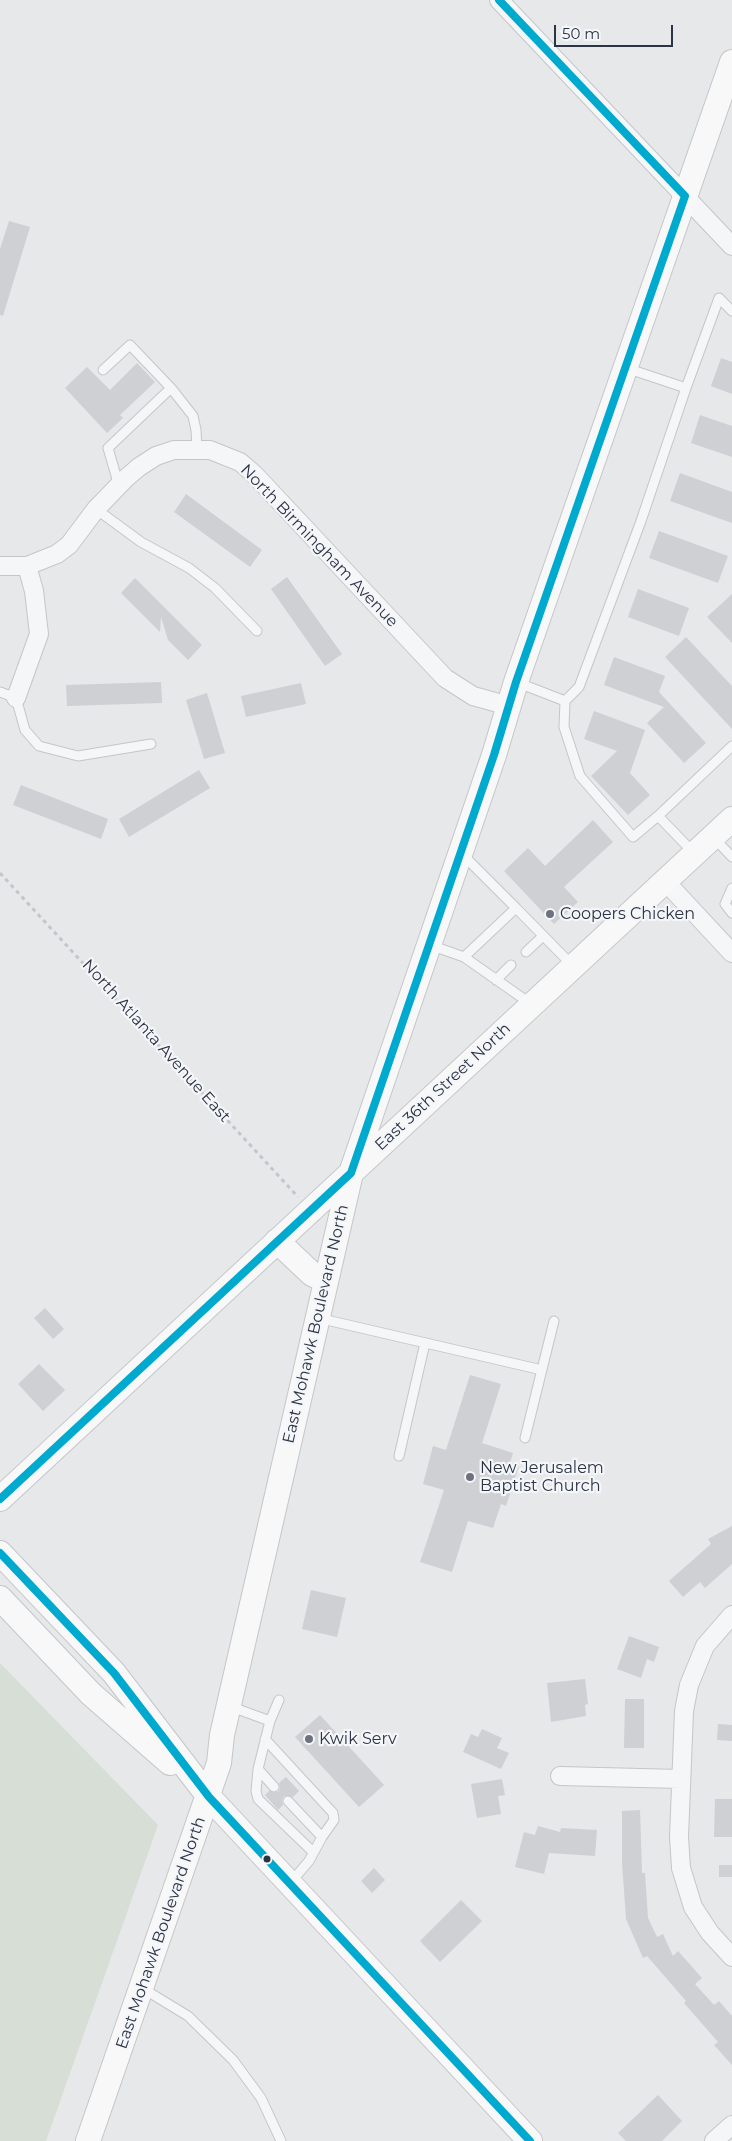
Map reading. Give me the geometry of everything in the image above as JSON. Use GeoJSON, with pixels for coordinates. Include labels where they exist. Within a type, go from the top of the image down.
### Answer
{"type":"FeatureCollection","features":[{"type":"Feature","properties":{"kind":"street"},"geometry":{"type":"LineString","coordinates":[[499,0],[732,246]]}},
{"type":"Feature","properties":{"kind":"street","name":"East Mohawk Boulevard North"},"geometry":{"type":"LineString","coordinates":[[88,2141],[219,1763],[229,1706],[351,1173],[494,754],[516,682],[732,62]]}},
{"type":"Feature","properties":{"kind":"street","name":"North Birmingham Avenue"},"geometry":{"type":"LineString","coordinates":[[0,566],[27,566],[57,554],[69,545],[96,509],[119,486],[139,467],[156,456],[174,450],[197,449],[225,455],[240,462],[254,474],[452,684],[473,696],[508,706]]}},
{"type":"Feature","properties":{"kind":"street"},"geometry":{"type":"LineString","coordinates":[[8,695],[39,634],[34,591],[27,566]]}},
{"type":"Feature","properties":{"kind":"street","name":"East 36th Street North"},"geometry":{"type":"LineString","coordinates":[[0,1499],[732,818]]}},
{"type":"Feature","properties":{"kind":"street"},"geometry":{"type":"LineString","coordinates":[[665,881],[731,951]]}},
{"type":"Feature","properties":{"kind":"street"},"geometry":{"type":"LineString","coordinates":[[277,1241],[312,1274],[326,1282]]}},
{"type":"Feature","properties":{"kind":"street"},"geometry":{"type":"LineString","coordinates":[[0,1553],[114,1673],[208,1797]]}},
{"type":"Feature","properties":{"kind":"street"},"geometry":{"type":"LineString","coordinates":[[0,1598],[91,1694],[208,1797],[530,2141]]}},
{"type":"Feature","properties":{"kind":"street"},"geometry":{"type":"LineString","coordinates":[[732,1615],[705,1646],[689,1685],[684,1711],[679,1837],[681,1868],[699,1918],[732,1957]]}},
{"type":"Feature","properties":{"kind":"street"},"geometry":{"type":"LineString","coordinates":[[560,1776],[681,1780]]}},
{"type":"Feature","properties":{"kind":"street"},"geometry":{"type":"LineString","coordinates":[[714,2141],[732,2125]]}},
{"type":"Feature","properties":{"kind":"lane"},"geometry":{"type":"LineString","coordinates":[[732,311],[719,298],[641,521],[579,687],[565,701],[564,726],[580,776],[633,837],[732,746]]}},
{"type":"Feature","properties":{"kind":"lane"},"geometry":{"type":"LineString","coordinates":[[103,370],[130,345],[193,416],[197,449]]}},
{"type":"Feature","properties":{"kind":"lane"},"geometry":{"type":"LineString","coordinates":[[626,368],[686,388]]}},
{"type":"Feature","properties":{"kind":"lane"},"geometry":{"type":"LineString","coordinates":[[119,486],[108,448],[170,388]]}},
{"type":"Feature","properties":{"kind":"lane"},"geometry":{"type":"LineString","coordinates":[[96,509],[140,542],[189,568],[214,588],[257,631]]}},
{"type":"Feature","properties":{"kind":"lane"},"geometry":{"type":"LineString","coordinates":[[516,682],[565,701]]}},
{"type":"Feature","properties":{"kind":"lane"},"geometry":{"type":"LineString","coordinates":[[8,695],[25,730],[39,746],[78,756],[151,744]]}},
{"type":"Feature","properties":{"kind":"lane"},"geometry":{"type":"LineString","coordinates":[[658,816],[694,854]]}},
{"type":"Feature","properties":{"kind":"lane"},"geometry":{"type":"LineString","coordinates":[[713,836],[732,857]]}},
{"type":"Feature","properties":{"kind":"lane"},"geometry":{"type":"LineString","coordinates":[[460,852],[573,966]]}},
{"type":"Feature","properties":{"kind":"lane"},"geometry":{"type":"LineString","coordinates":[[732,888],[725,904],[732,913]]}},
{"type":"Feature","properties":{"kind":"lane"},"geometry":{"type":"LineString","coordinates":[[464,957],[516,908]]}},
{"type":"Feature","properties":{"kind":"lane"},"geometry":{"type":"LineString","coordinates":[[526,952],[543,936]]}},
{"type":"Feature","properties":{"kind":"lane"},"geometry":{"type":"LineString","coordinates":[[428,944],[464,957],[532,1005]]}},
{"type":"Feature","properties":{"kind":"lane"},"geometry":{"type":"LineString","coordinates":[[496,980],[511,965]]}},
{"type":"Feature","properties":{"kind":"lane"},"geometry":{"type":"LineString","coordinates":[[317,1318],[542,1370]]}},
{"type":"Feature","properties":{"kind":"lane"},"geometry":{"type":"LineString","coordinates":[[526,1438],[554,1320]]}},
{"type":"Feature","properties":{"kind":"lane"},"geometry":{"type":"LineString","coordinates":[[399,1456],[425,1343]]}},
{"type":"Feature","properties":{"kind":"lane"},"geometry":{"type":"LineString","coordinates":[[279,1700],[265,1739],[258,1768],[256,1791],[258,1799],[312,1851]]}},
{"type":"Feature","properties":{"kind":"lane"},"geometry":{"type":"LineString","coordinates":[[229,1706],[270,1722]]}},
{"type":"Feature","properties":{"kind":"lane"},"geometry":{"type":"LineString","coordinates":[[265,1739],[333,1813],[334,1820],[312,1851],[309,1860],[289,1884]]}},
{"type":"Feature","properties":{"kind":"lane"},"geometry":{"type":"LineString","coordinates":[[258,1768],[274,1787]]}},
{"type":"Feature","properties":{"kind":"lane"},"geometry":{"type":"LineString","coordinates":[[288,1801],[322,1837]]}},
{"type":"Feature","properties":{"kind":"lane"},"geometry":{"type":"LineString","coordinates":[[142,1988],[188,2016],[234,2060],[261,2098],[281,2141]]}},
{"type":"Feature","properties":{"kind":"path","name":"North Atlanta Avenue East"},"geometry":{"type":"LineString","coordinates":[[0,873],[310,1210]]}},
{"type":"Feature","properties":{"kind":"shaded area"},"geometry":{"type":"Polygon","coordinates":[[[0,1663],[158,1825],[46,2141],[0,2141],[0,1663]]]}},
{"type":"Feature","properties":{"kind":"building"},"geometry":{"type":"Polygon","coordinates":[[[9,221],[30,227],[3,316],[0,315],[0,249],[9,221]]]}},
{"type":"Feature","properties":{"kind":"building"},"geometry":{"type":"Polygon","coordinates":[[[721,358],[732,362],[732,394],[711,386],[721,358]]]}},
{"type":"Feature","properties":{"kind":"building"},"geometry":{"type":"Polygon","coordinates":[[[137,363],[155,382],[120,415],[123,418],[107,433],[65,388],[87,367],[110,390],[137,363]]]}},
{"type":"Feature","properties":{"kind":"building"},"geometry":{"type":"Polygon","coordinates":[[[700,415],[732,426],[732,457],[691,443],[700,415]]]}},
{"type":"Feature","properties":{"kind":"building"},"geometry":{"type":"Polygon","coordinates":[[[680,473],[732,492],[732,523],[670,501],[680,473]]]}},
{"type":"Feature","properties":{"kind":"building"},"geometry":{"type":"Polygon","coordinates":[[[186,494],[262,550],[250,567],[174,512],[186,494]]]}},
{"type":"Feature","properties":{"kind":"building"},"geometry":{"type":"Polygon","coordinates":[[[659,531],[728,556],[718,583],[649,558],[659,531]]]}},
{"type":"Feature","properties":{"kind":"building"},"geometry":{"type":"Polygon","coordinates":[[[287,577],[342,654],[325,666],[271,589],[287,577]]]}},
{"type":"Feature","properties":{"kind":"building"},"geometry":{"type":"Polygon","coordinates":[[[135,578],[202,645],[188,660],[168,640],[161,617],[160,632],[121,593],[135,578]]]}},
{"type":"Feature","properties":{"kind":"building"},"geometry":{"type":"Polygon","coordinates":[[[638,589],[689,608],[679,636],[628,617],[638,589]]]}},
{"type":"Feature","properties":{"kind":"building"},"geometry":{"type":"Polygon","coordinates":[[[732,594],[732,643],[707,617],[732,594]]]}},
{"type":"Feature","properties":{"kind":"building"},"geometry":{"type":"Polygon","coordinates":[[[686,637],[732,686],[732,729],[665,657],[686,637]]]}},
{"type":"Feature","properties":{"kind":"building"},"geometry":{"type":"Polygon","coordinates":[[[614,657],[665,676],[659,692],[706,743],[684,763],[647,723],[664,707],[604,685],[614,657]]]}},
{"type":"Feature","properties":{"kind":"building"},"geometry":{"type":"Polygon","coordinates":[[[161,682],[162,703],[67,706],[66,685],[161,682]]]}},
{"type":"Feature","properties":{"kind":"building"},"geometry":{"type":"Polygon","coordinates":[[[301,683],[306,704],[246,717],[241,696],[301,683]]]}},
{"type":"Feature","properties":{"kind":"building"},"geometry":{"type":"Polygon","coordinates":[[[207,693],[225,753],[204,759],[186,700],[207,693]]]}},
{"type":"Feature","properties":{"kind":"building"},"geometry":{"type":"Polygon","coordinates":[[[594,711],[645,730],[630,773],[650,795],[628,815],[591,776],[617,751],[584,739],[594,711]]]}},
{"type":"Feature","properties":{"kind":"building"},"geometry":{"type":"Polygon","coordinates":[[[199,770],[210,788],[129,837],[119,819],[199,770]]]}},
{"type":"Feature","properties":{"kind":"building"},"geometry":{"type":"Polygon","coordinates":[[[21,785],[108,819],[101,839],[13,805],[21,785]]]}},
{"type":"Feature","properties":{"kind":"building"},"geometry":{"type":"Polygon","coordinates":[[[593,820],[613,842],[564,887],[578,902],[554,924],[504,871],[528,848],[545,866],[593,820]]]}},
{"type":"Feature","properties":{"kind":"building"},"geometry":{"type":"Polygon","coordinates":[[[45,1308],[64,1329],[53,1339],[34,1318],[45,1308]]]}},
{"type":"Feature","properties":{"kind":"building"},"geometry":{"type":"Polygon","coordinates":[[[39,1364],[65,1390],[43,1411],[18,1384],[39,1364]]]}},
{"type":"Feature","properties":{"kind":"building","name":"New Jerusalem Baptist Church"},"geometry":{"type":"Polygon","coordinates":[[[470,1375],[501,1384],[482,1443],[513,1453],[510,1463],[519,1466],[506,1506],[501,1504],[493,1528],[468,1521],[452,1572],[420,1562],[444,1490],[423,1484],[433,1446],[446,1450],[470,1375]]]}},
{"type":"Feature","properties":{"kind":"building"},"geometry":{"type":"Polygon","coordinates":[[[732,1526],[732,1564],[705,1588],[700,1582],[683,1597],[669,1581],[711,1544],[708,1539],[732,1526]]]}},
{"type":"Feature","properties":{"kind":"building"},"geometry":{"type":"Polygon","coordinates":[[[311,1590],[346,1598],[337,1637],[302,1629],[311,1590]]]}},
{"type":"Feature","properties":{"kind":"building"},"geometry":{"type":"Polygon","coordinates":[[[629,1636],[659,1647],[654,1662],[647,1659],[641,1678],[617,1669],[629,1636]]]}},
{"type":"Feature","properties":{"kind":"building"},"geometry":{"type":"Polygon","coordinates":[[[585,1679],[588,1704],[585,1705],[586,1716],[551,1722],[547,1683],[585,1679]]]}},
{"type":"Feature","properties":{"kind":"building"},"geometry":{"type":"Polygon","coordinates":[[[625,1699],[644,1699],[644,1748],[624,1748],[625,1699]]]}},
{"type":"Feature","properties":{"kind":"building"},"geometry":{"type":"Polygon","coordinates":[[[320,1715],[384,1785],[359,1807],[295,1737],[320,1715]]]}},
{"type":"Feature","properties":{"kind":"building"},"geometry":{"type":"Polygon","coordinates":[[[718,1724],[732,1725],[732,1741],[717,1740],[718,1724]]]}},
{"type":"Feature","properties":{"kind":"building"},"geometry":{"type":"Polygon","coordinates":[[[482,1729],[502,1738],[497,1748],[509,1753],[501,1769],[463,1752],[471,1734],[478,1737],[482,1729]]]}},
{"type":"Feature","properties":{"kind":"building"},"geometry":{"type":"Polygon","coordinates":[[[286,1777],[299,1791],[293,1797],[284,1796],[282,1800],[283,1805],[278,1810],[265,1795],[269,1791],[278,1792],[280,1788],[279,1783],[286,1777]]]}},
{"type":"Feature","properties":{"kind":"building"},"geometry":{"type":"Polygon","coordinates":[[[502,1779],[505,1795],[498,1796],[501,1814],[477,1818],[471,1784],[502,1779]]]}},
{"type":"Feature","properties":{"kind":"building"},"geometry":{"type":"Polygon","coordinates":[[[715,1799],[732,1799],[732,1837],[714,1837],[715,1799]]]}},
{"type":"Feature","properties":{"kind":"building"},"geometry":{"type":"Polygon","coordinates":[[[640,1810],[642,1873],[645,1873],[648,1918],[657,1937],[663,1934],[673,1956],[678,1951],[702,1978],[695,1984],[714,2005],[719,2001],[732,2016],[732,2065],[714,2045],[718,2042],[684,2003],[686,2001],[647,1956],[643,1958],[626,1919],[622,1863],[622,1811],[640,1810]]]}},
{"type":"Feature","properties":{"kind":"building"},"geometry":{"type":"Polygon","coordinates":[[[538,1826],[560,1832],[561,1828],[597,1830],[595,1856],[549,1853],[544,1874],[515,1867],[524,1832],[535,1835],[538,1826]]]}},
{"type":"Feature","properties":{"kind":"building"},"geometry":{"type":"Polygon","coordinates":[[[719,1865],[732,1865],[732,1877],[719,1877],[719,1865]]]}},
{"type":"Feature","properties":{"kind":"building"},"geometry":{"type":"Polygon","coordinates":[[[374,1868],[385,1880],[372,1893],[361,1881],[374,1868]]]}},
{"type":"Feature","properties":{"kind":"building"},"geometry":{"type":"Polygon","coordinates":[[[461,1900],[482,1921],[440,1962],[420,1941],[461,1900]]]}},
{"type":"Feature","properties":{"kind":"building"},"geometry":{"type":"Polygon","coordinates":[[[658,2095],[682,2121],[662,2141],[626,2141],[618,2133],[658,2095]]]}},
{"type":"Feature","properties":{"kind":"transit line"},"geometry":{"type":"LineString","coordinates":[[0,1499],[351,1173],[494,755],[516,682],[685,196],[499,0]]}},
{"type":"Feature","properties":{"kind":"transit line"},"geometry":{"type":"LineString","coordinates":[[0,1553],[114,1673],[209,1797],[530,2141]]}},
{"type":"Feature","properties":{"kind":"place","name":"Coopers Chicken"},"geometry":{"type":"Point","coordinates":[550,914]}},
{"type":"Feature","properties":{"kind":"place","name":"New Jerusalem Baptist Church"},"geometry":{"type":"Point","coordinates":[470,1477]}},
{"type":"Feature","properties":{"kind":"place","name":"Kwik Serv"},"geometry":{"type":"Point","coordinates":[309,1739]}}]}
